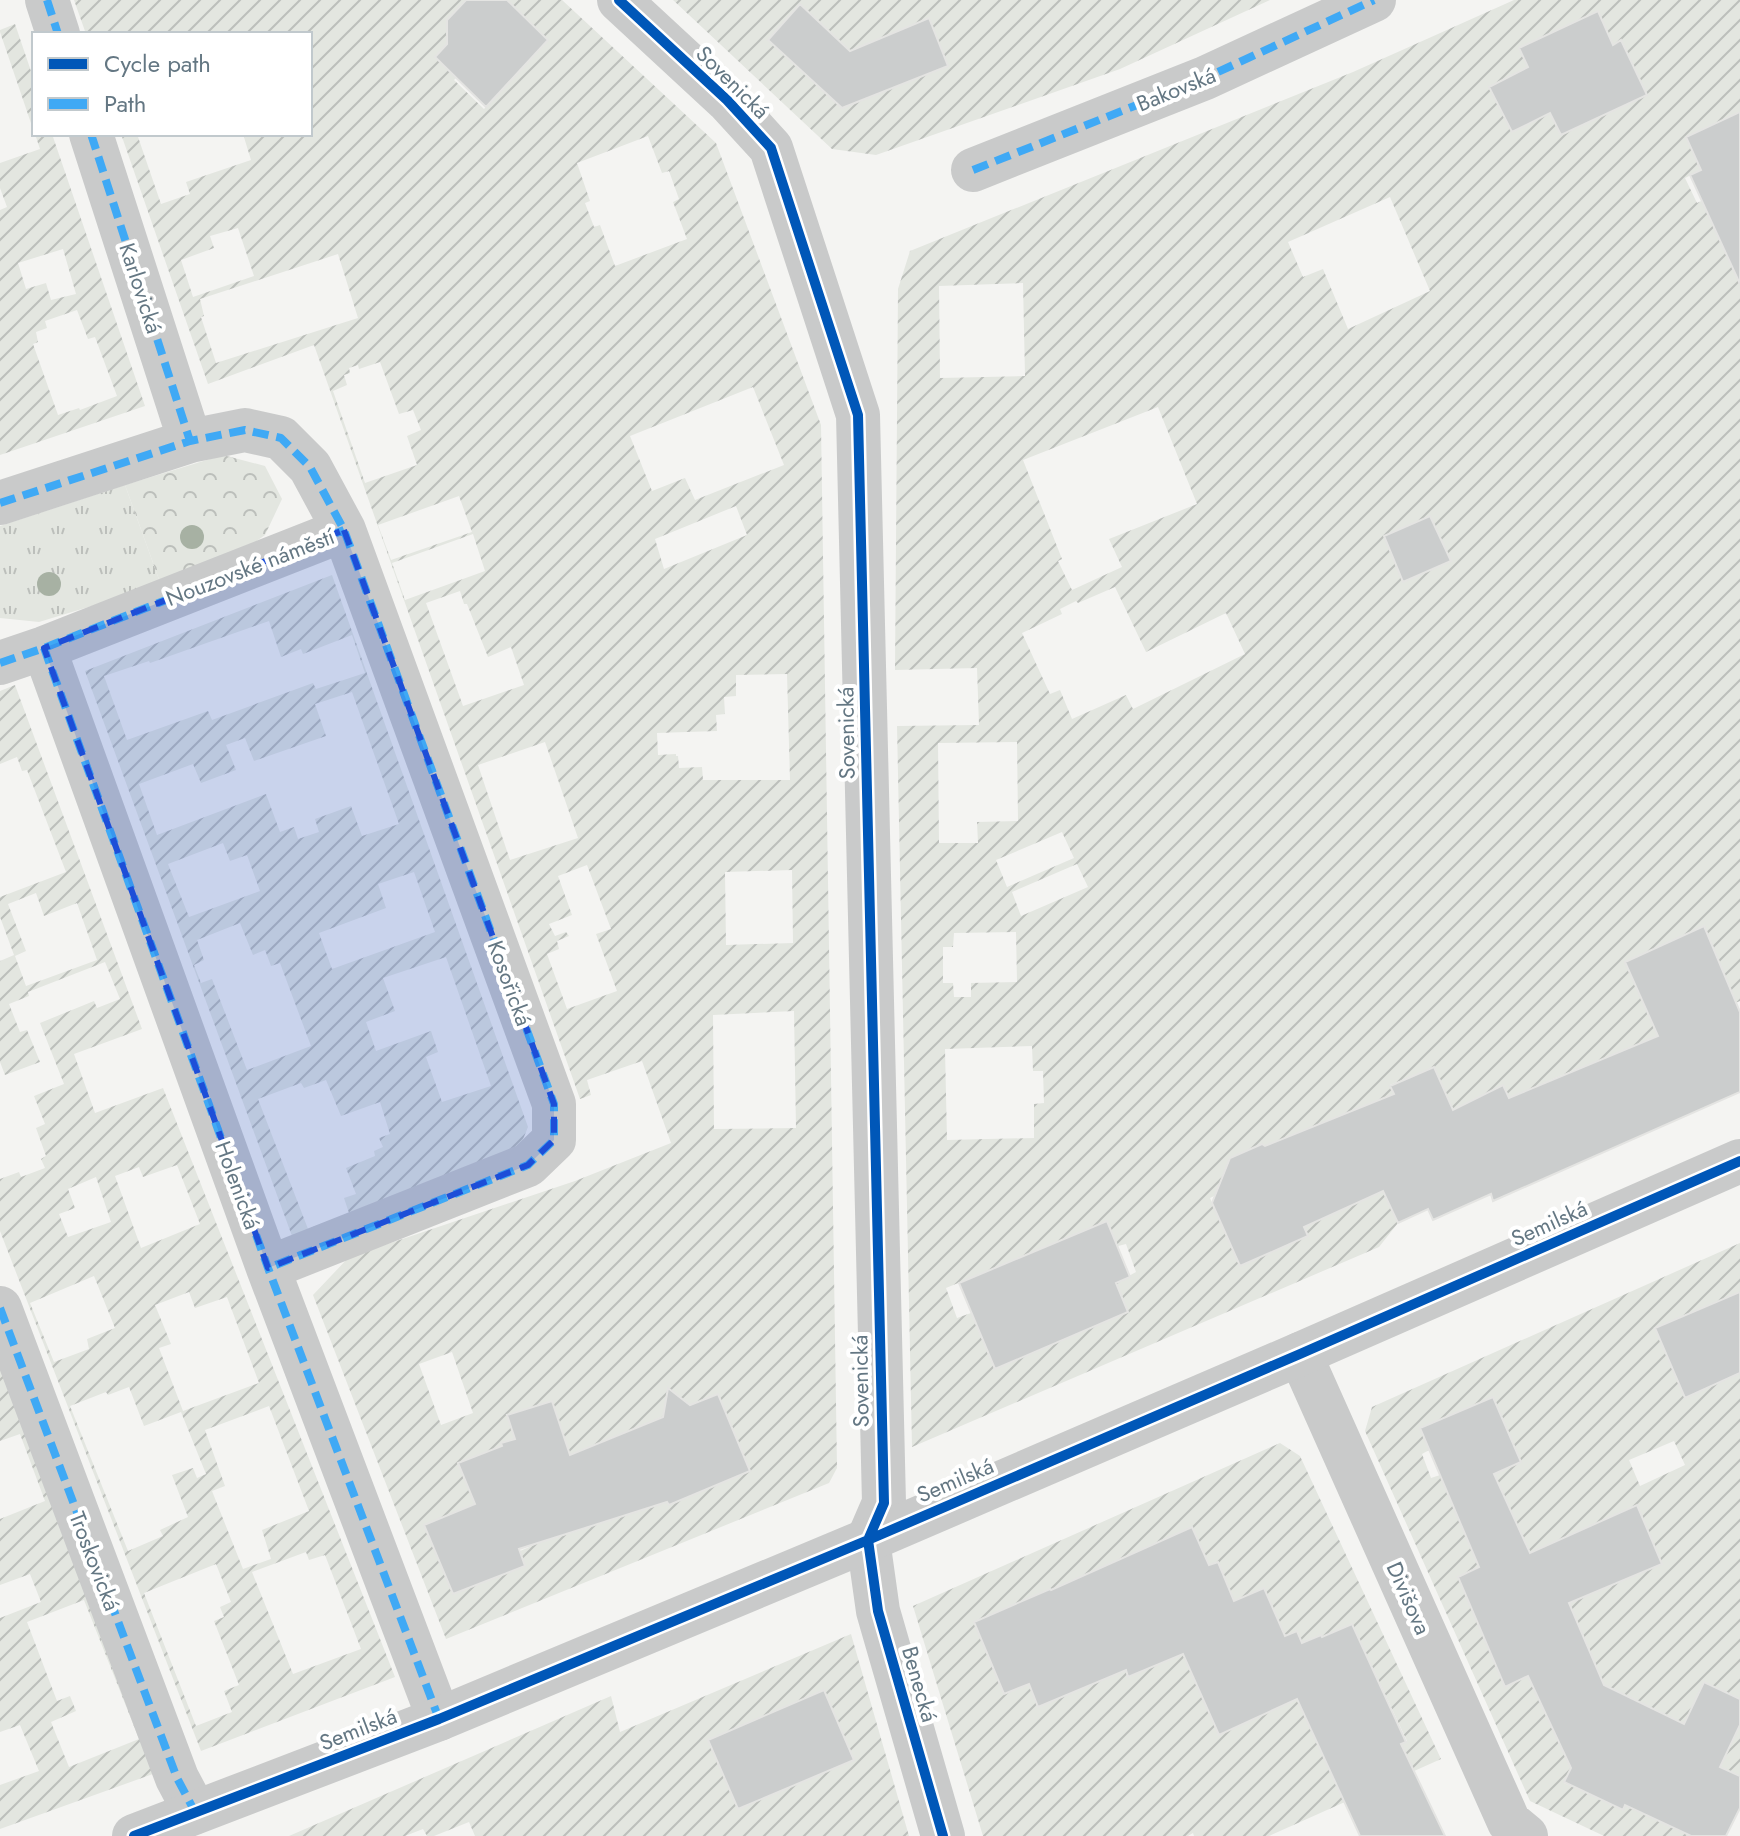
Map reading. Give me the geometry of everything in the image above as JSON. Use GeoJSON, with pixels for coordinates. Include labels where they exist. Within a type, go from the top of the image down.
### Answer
{"type":"FeatureCollection","features":[{"type":"Feature","properties":{"kind":"street"},"geometry":{"type":"LineString","coordinates":[[47,0],[57,32]]}},
{"type":"Feature","properties":{"kind":"street","name":"Sovenická"},"geometry":{"type":"LineString","coordinates":[[619,0],[727,100],[771,148],[858,415],[884,1503],[868,1540]]}},
{"type":"Feature","properties":{"kind":"street","name":"Bakovská"},"geometry":{"type":"LineString","coordinates":[[973,170],[1205,78],[1374,0]]}},
{"type":"Feature","properties":{"kind":"street","name":"Karlovická"},"geometry":{"type":"LineString","coordinates":[[92,136],[190,441]]}},
{"type":"Feature","properties":{"kind":"street","name":"Nouzovské náměstí"},"geometry":{"type":"LineString","coordinates":[[0,503],[190,441],[245,430],[281,438],[310,467],[344,530],[0,663]]}},
{"type":"Feature","properties":{"kind":"street","name":"Kosořická"},"geometry":{"type":"LineString","coordinates":[[268,1268],[528,1165],[554,1140],[554,1104],[344,530]]}},
{"type":"Feature","properties":{"kind":"street","name":"Holenická"},"geometry":{"type":"LineString","coordinates":[[44,648],[268,1268],[439,1719]]}},
{"type":"Feature","properties":{"kind":"street","name":"Semilská"},"geometry":{"type":"LineString","coordinates":[[138,1835],[439,1719],[868,1540],[1740,1161]]}},
{"type":"Feature","properties":{"kind":"street","name":"Troskovická"},"geometry":{"type":"LineString","coordinates":[[0,1308],[177,1778],[195,1812]]}},
{"type":"Feature","properties":{"kind":"street","name":"Divišova"},"geometry":{"type":"LineString","coordinates":[[1300,1354],[1509,1822],[1526,1836]]}},
{"type":"Feature","properties":{"kind":"street","name":"Benecká"},"geometry":{"type":"LineString","coordinates":[[868,1540],[878,1611],[943,1836]]}},
{"type":"Feature","properties":{"kind":"highlighted area"},"geometry":{"type":"Polygon","coordinates":[[[344,530],[554,1104],[554,1140],[528,1165],[268,1268],[44,648],[344,530]]]}},
{"type":"Feature","properties":{"kind":"green space"},"geometry":{"type":"Polygon","coordinates":[[[74,0],[466,0],[453,38],[435,57],[484,109],[548,40],[507,0],[562,0],[716,143],[821,425],[837,1468],[829,1483],[446,1639],[313,1295],[349,1257],[575,1181],[671,1143],[642,1061],[587,1080],[591,1095],[580,1099],[314,345],[208,384],[122,136],[138,136],[161,204],[190,194],[186,182],[251,160],[244,136],[312,136],[312,32],[85,32],[74,0]],[[648,136],[577,163],[590,201],[585,203],[594,227],[600,225],[615,266],[687,239],[673,202],[679,199],[669,171],[662,173],[648,136]],[[238,228],[210,236],[214,248],[181,260],[193,297],[254,276],[238,228]],[[338,254],[200,299],[204,316],[201,317],[216,363],[358,318],[338,254]],[[380,362],[359,369],[358,365],[349,368],[350,373],[344,375],[347,385],[333,391],[365,483],[417,465],[407,436],[421,430],[413,410],[399,414],[380,362]],[[753,387],[630,436],[652,491],[685,478],[695,500],[784,465],[753,387]],[[459,496],[378,525],[391,560],[472,532],[459,496]],[[736,506],[655,539],[664,569],[747,535],[736,506]],[[473,534],[392,563],[405,600],[485,571],[473,534]],[[460,591],[426,603],[463,706],[524,685],[511,647],[488,657],[460,591]],[[787,674],[736,675],[736,696],[724,697],[725,714],[716,715],[717,731],[657,733],[658,755],[676,754],[679,768],[702,767],[703,780],[790,780],[787,674]],[[545,742],[478,765],[510,860],[578,838],[545,742]],[[587,865],[558,876],[572,915],[549,924],[555,936],[566,932],[569,936],[557,941],[559,949],[547,954],[567,1009],[617,991],[596,934],[611,929],[587,865]],[[792,870],[725,872],[726,945],[793,943],[792,870]],[[794,1011],[713,1015],[714,1129],[796,1128],[794,1011]],[[452,1352],[419,1364],[441,1425],[473,1413],[452,1352]],[[552,1401],[507,1415],[515,1439],[501,1444],[514,1482],[528,1477],[549,1540],[593,1526],[552,1401]],[[489,1451],[458,1463],[475,1504],[424,1525],[453,1594],[525,1566],[520,1551],[534,1545],[489,1451]]]}},
{"type":"Feature","properties":{"kind":"green space"},"geometry":{"type":"Polygon","coordinates":[[[673,0],[1270,0],[1120,69],[876,155],[832,149],[673,0]],[[800,4],[768,39],[842,108],[948,66],[850,51],[800,4]]]}},
{"type":"Feature","properties":{"kind":"green space"},"geometry":{"type":"Polygon","coordinates":[[[1514,0],[1740,0],[1740,112],[1686,137],[1701,170],[1685,178],[1697,203],[1713,196],[1717,235],[1740,284],[1740,1001],[1696,1020],[1684,957],[1712,944],[1704,926],[1625,962],[1662,1045],[1574,1070],[1509,1098],[1503,1086],[1458,1121],[1434,1067],[1390,1085],[1396,1101],[1352,1121],[1398,1223],[1379,1247],[912,1447],[897,726],[979,725],[977,668],[895,670],[898,289],[910,251],[1353,72],[1514,0]],[[1598,11],[1530,70],[1489,87],[1550,113],[1561,135],[1647,94],[1621,41],[1613,45],[1598,11]],[[1390,197],[1288,242],[1303,277],[1323,269],[1348,329],[1430,291],[1390,197]],[[1023,283],[939,286],[940,378],[1025,376],[1023,283]],[[1158,407],[1023,460],[1062,559],[1058,561],[1072,590],[1122,567],[1109,539],[1197,504],[1158,407]],[[1430,516],[1384,536],[1404,581],[1451,561],[1430,516]],[[1115,587],[1060,609],[1062,614],[1022,633],[1050,694],[1060,690],[1072,719],[1126,695],[1133,709],[1245,654],[1226,613],[1146,652],[1115,587]],[[1017,742],[938,743],[939,843],[978,843],[977,822],[1018,821],[1017,742]],[[1062,832],[996,860],[1007,887],[1074,858],[1062,832]],[[1077,864],[1012,892],[1021,916],[1088,887],[1077,864]],[[1016,932],[954,933],[953,947],[943,947],[943,983],[953,983],[954,997],[971,997],[971,983],[1017,982],[1016,932]],[[1032,1046],[945,1049],[947,1140],[1034,1138],[1034,1104],[1044,1103],[1043,1071],[1033,1071],[1032,1046]],[[1262,1144],[1229,1189],[1210,1198],[1240,1266],[1308,1236],[1270,1148],[1262,1144]],[[1107,1221],[946,1288],[957,1318],[971,1313],[994,1368],[1136,1272],[1126,1244],[1118,1246],[1107,1221]]]}},
{"type":"Feature","properties":{"kind":"green space"},"geometry":{"type":"Polygon","coordinates":[[[15,24],[32,74],[32,126],[0,32],[15,24]]]}},
{"type":"Feature","properties":{"kind":"green space"},"geometry":{"type":"Polygon","coordinates":[[[36,136],[53,136],[145,406],[0,455],[0,210],[7,207],[0,188],[0,163],[40,149],[36,136]],[[63,249],[18,263],[26,289],[46,283],[51,300],[76,294],[63,249]],[[77,310],[45,321],[47,328],[36,332],[38,342],[33,344],[58,415],[117,396],[95,337],[88,339],[77,310]]]}},
{"type":"Feature","properties":{"kind":"green space"},"geometry":{"type":"Polygon","coordinates":[[[223,455],[265,466],[282,499],[265,535],[233,558],[161,585],[125,485],[223,455]]]}},
{"type":"Feature","properties":{"kind":"green space"},"geometry":{"type":"Polygon","coordinates":[[[125,485],[161,585],[39,622],[0,618],[0,526],[125,485]]]}},
{"type":"Feature","properties":{"kind":"green space"},"geometry":{"type":"Polygon","coordinates":[[[332,575],[528,1127],[519,1149],[292,1236],[85,671],[332,575]],[[269,621],[104,676],[127,740],[208,711],[212,720],[313,683],[316,689],[365,673],[352,635],[303,654],[301,649],[281,657],[269,621]],[[352,692],[315,704],[326,736],[254,761],[245,738],[226,745],[236,770],[201,783],[193,764],[139,784],[157,835],[266,794],[280,832],[294,827],[298,839],[319,832],[315,819],[351,806],[362,836],[399,824],[352,692]],[[223,843],[168,864],[189,917],[260,891],[247,855],[230,861],[223,843]],[[414,872],[378,884],[386,908],[319,933],[332,969],[435,932],[414,872]],[[240,923],[197,940],[204,960],[194,965],[201,983],[212,979],[247,1070],[311,1046],[280,963],[271,966],[265,950],[253,955],[240,923]],[[446,957],[383,978],[395,1011],[366,1022],[376,1051],[431,1031],[438,1052],[426,1057],[442,1102],[491,1086],[446,957]],[[326,1080],[304,1088],[301,1083],[258,1099],[308,1229],[349,1213],[344,1198],[356,1194],[346,1168],[375,1156],[374,1151],[383,1147],[379,1138],[390,1134],[380,1102],[341,1116],[326,1080]]]}},
{"type":"Feature","properties":{"kind":"green space"},"geometry":{"type":"Polygon","coordinates":[[[15,685],[142,1029],[74,1054],[95,1113],[163,1088],[395,1677],[201,1751],[0,1231],[0,1179],[19,1172],[21,1177],[45,1168],[41,1159],[46,1156],[36,1128],[45,1124],[34,1096],[64,1084],[40,1023],[94,1001],[97,1008],[120,999],[105,962],[28,992],[29,996],[9,1004],[20,1032],[27,1030],[40,1062],[5,1075],[0,1062],[0,961],[14,955],[0,917],[0,897],[66,872],[27,770],[22,771],[17,757],[0,764],[0,691],[15,685]],[[36,893],[8,904],[26,951],[15,956],[26,986],[97,960],[77,903],[44,916],[36,893]],[[177,1165],[143,1177],[139,1167],[115,1176],[141,1248],[200,1224],[177,1165]],[[96,1177],[68,1189],[75,1208],[59,1214],[68,1237],[111,1222],[96,1177]],[[94,1276],[30,1303],[54,1362],[89,1349],[87,1339],[115,1328],[94,1276]],[[189,1292],[155,1305],[171,1344],[159,1348],[183,1411],[259,1383],[227,1297],[195,1308],[189,1292]],[[129,1387],[108,1395],[106,1392],[70,1406],[128,1551],[163,1536],[160,1530],[188,1517],[172,1475],[193,1468],[197,1478],[206,1474],[181,1412],[144,1426],[129,1387]],[[269,1406],[205,1430],[225,1486],[212,1491],[243,1569],[271,1559],[262,1530],[309,1511],[269,1406]],[[306,1552],[252,1572],[293,1674],[361,1649],[325,1555],[309,1560],[306,1552]],[[216,1564],[144,1593],[196,1726],[232,1712],[224,1691],[239,1685],[214,1621],[224,1617],[220,1607],[231,1602],[216,1564]]]}},
{"type":"Feature","properties":{"kind":"green space"},"geometry":{"type":"Polygon","coordinates":[[[1740,1243],[1740,1292],[1655,1329],[1685,1397],[1740,1373],[1740,1699],[1704,1682],[1679,1736],[1669,1717],[1612,1689],[1604,1702],[1592,1675],[1538,1698],[1552,1727],[1577,1756],[1564,1783],[1623,1809],[1636,1784],[1642,1813],[1691,1836],[1604,1836],[1530,1801],[1365,1431],[1372,1407],[1740,1243]],[[1493,1397],[1421,1428],[1429,1450],[1422,1454],[1431,1478],[1521,1462],[1493,1397]],[[1674,1441],[1629,1460],[1640,1486],[1685,1465],[1674,1441]],[[1597,1523],[1570,1535],[1598,1590],[1662,1564],[1602,1534],[1597,1523]],[[1488,1562],[1458,1578],[1505,1686],[1588,1648],[1575,1617],[1562,1623],[1488,1562]]]}},
{"type":"Feature","properties":{"kind":"green space"},"geometry":{"type":"Polygon","coordinates":[[[0,1345],[164,1770],[0,1829],[0,1785],[39,1771],[20,1725],[0,1732],[0,1618],[41,1602],[30,1574],[0,1585],[0,1519],[45,1501],[20,1434],[0,1441],[0,1345]],[[84,1600],[27,1622],[57,1701],[70,1696],[76,1711],[51,1722],[69,1767],[139,1739],[84,1600]]]}},
{"type":"Feature","properties":{"kind":"green space"},"geometry":{"type":"Polygon","coordinates":[[[1280,1443],[1300,1456],[1441,1759],[1269,1836],[1194,1836],[1193,1833],[1188,1836],[983,1836],[913,1606],[1280,1443]],[[1192,1527],[1119,1652],[1129,1677],[1168,1660],[1158,1634],[1274,1611],[1264,1588],[1234,1601],[1218,1562],[1209,1565],[1192,1527]],[[1050,1589],[974,1622],[1004,1694],[1029,1684],[1039,1707],[1082,1689],[1050,1589]],[[1352,1624],[1302,1643],[1297,1631],[1313,1734],[1332,1775],[1407,1741],[1352,1624]]]}},
{"type":"Feature","properties":{"kind":"green space"},"geometry":{"type":"Polygon","coordinates":[[[851,1634],[909,1836],[475,1836],[469,1822],[434,1836],[427,1836],[423,1829],[405,1836],[289,1836],[611,1696],[620,1732],[851,1634]],[[824,1690],[708,1740],[738,1809],[854,1760],[824,1690]]]}},
{"type":"Feature","properties":{"kind":"green space"},"geometry":{"type":"Polygon","coordinates":[[[1740,1725],[1740,1776],[1720,1767],[1740,1725]]]}},
{"type":"Feature","properties":{"kind":"building"},"geometry":{"type":"Polygon","coordinates":[[[466,0],[507,0],[548,40],[486,107],[435,57],[447,44],[447,20],[466,0]]]}},
{"type":"Feature","properties":{"kind":"building"},"geometry":{"type":"Polygon","coordinates":[[[800,4],[850,51],[929,18],[948,66],[842,108],[768,40],[800,4]]]}},
{"type":"Feature","properties":{"kind":"building"},"geometry":{"type":"Polygon","coordinates":[[[1598,11],[1613,45],[1621,40],[1647,95],[1561,135],[1550,113],[1512,132],[1489,87],[1528,67],[1519,48],[1598,11]]]}},
{"type":"Feature","properties":{"kind":"building"},"geometry":{"type":"Polygon","coordinates":[[[1740,112],[1740,284],[1690,175],[1701,170],[1686,137],[1740,112]]]}},
{"type":"Feature","properties":{"kind":"building"},"geometry":{"type":"Polygon","coordinates":[[[1430,516],[1451,561],[1403,582],[1384,536],[1430,516]]]}},
{"type":"Feature","properties":{"kind":"building"},"geometry":{"type":"Polygon","coordinates":[[[1704,926],[1740,1012],[1740,1092],[1493,1201],[1491,1194],[1433,1220],[1428,1209],[1398,1223],[1383,1191],[1304,1227],[1308,1236],[1240,1266],[1212,1203],[1230,1158],[1394,1094],[1390,1086],[1434,1067],[1453,1110],[1503,1085],[1509,1098],[1658,1036],[1625,962],[1704,926]]]}},
{"type":"Feature","properties":{"kind":"building"},"geometry":{"type":"Polygon","coordinates":[[[1107,1221],[1130,1277],[1116,1283],[1128,1312],[995,1369],[959,1283],[1107,1221]]]}},
{"type":"Feature","properties":{"kind":"building"},"geometry":{"type":"Polygon","coordinates":[[[1740,1292],[1740,1373],[1685,1398],[1655,1328],[1740,1292]]]}},
{"type":"Feature","properties":{"kind":"building"},"geometry":{"type":"Polygon","coordinates":[[[668,1388],[690,1405],[718,1394],[750,1471],[669,1505],[667,1502],[519,1549],[525,1566],[453,1594],[424,1525],[475,1504],[458,1463],[515,1439],[507,1415],[552,1401],[570,1455],[663,1417],[668,1388]]]}},
{"type":"Feature","properties":{"kind":"building"},"geometry":{"type":"Polygon","coordinates":[[[1493,1397],[1521,1462],[1494,1474],[1530,1553],[1637,1505],[1662,1564],[1569,1603],[1604,1685],[1684,1724],[1704,1682],[1740,1699],[1740,1725],[1720,1767],[1740,1776],[1740,1808],[1726,1836],[1691,1836],[1625,1805],[1623,1810],[1564,1782],[1571,1768],[1528,1676],[1505,1687],[1458,1577],[1479,1567],[1420,1428],[1493,1397]]]}},
{"type":"Feature","properties":{"kind":"building"},"geometry":{"type":"Polygon","coordinates":[[[1192,1527],[1209,1565],[1218,1562],[1234,1601],[1264,1588],[1285,1636],[1297,1631],[1302,1643],[1352,1624],[1406,1742],[1401,1744],[1445,1836],[1360,1836],[1297,1699],[1219,1735],[1183,1654],[1128,1677],[1126,1670],[1038,1707],[1029,1684],[1004,1694],[974,1622],[1192,1527]]]}},
{"type":"Feature","properties":{"kind":"building"},"geometry":{"type":"Polygon","coordinates":[[[824,1690],[854,1760],[738,1809],[708,1740],[824,1690]]]}},
{"type":"Feature","properties":{"kind":"marked path"},"geometry":{"type":"LineString","coordinates":[[47,0],[57,32]]}},
{"type":"Feature","properties":{"kind":"marked path"},"geometry":{"type":"LineString","coordinates":[[973,170],[1205,78],[1374,0]]}},
{"type":"Feature","properties":{"kind":"marked path"},"geometry":{"type":"LineString","coordinates":[[92,136],[190,441]]}},
{"type":"Feature","properties":{"kind":"marked path"},"geometry":{"type":"LineString","coordinates":[[0,503],[190,441],[245,430],[281,438],[310,467],[344,530],[554,1104],[554,1140],[528,1165],[268,1268]]}},
{"type":"Feature","properties":{"kind":"marked path"},"geometry":{"type":"LineString","coordinates":[[0,663],[344,530]]}},
{"type":"Feature","properties":{"kind":"marked path"},"geometry":{"type":"LineString","coordinates":[[44,648],[268,1268],[439,1719]]}},
{"type":"Feature","properties":{"kind":"marked path"},"geometry":{"type":"LineString","coordinates":[[0,1308],[177,1778],[195,1812]]}},
{"type":"Feature","properties":{"kind":"cycle path"},"geometry":{"type":"LineString","coordinates":[[619,0],[727,100],[771,148],[858,415],[884,1503],[868,1540],[878,1611],[943,1836]]}},
{"type":"Feature","properties":{"kind":"cycle path"},"geometry":{"type":"LineString","coordinates":[[134,1836],[439,1719],[868,1540],[1740,1161]]}}]}
